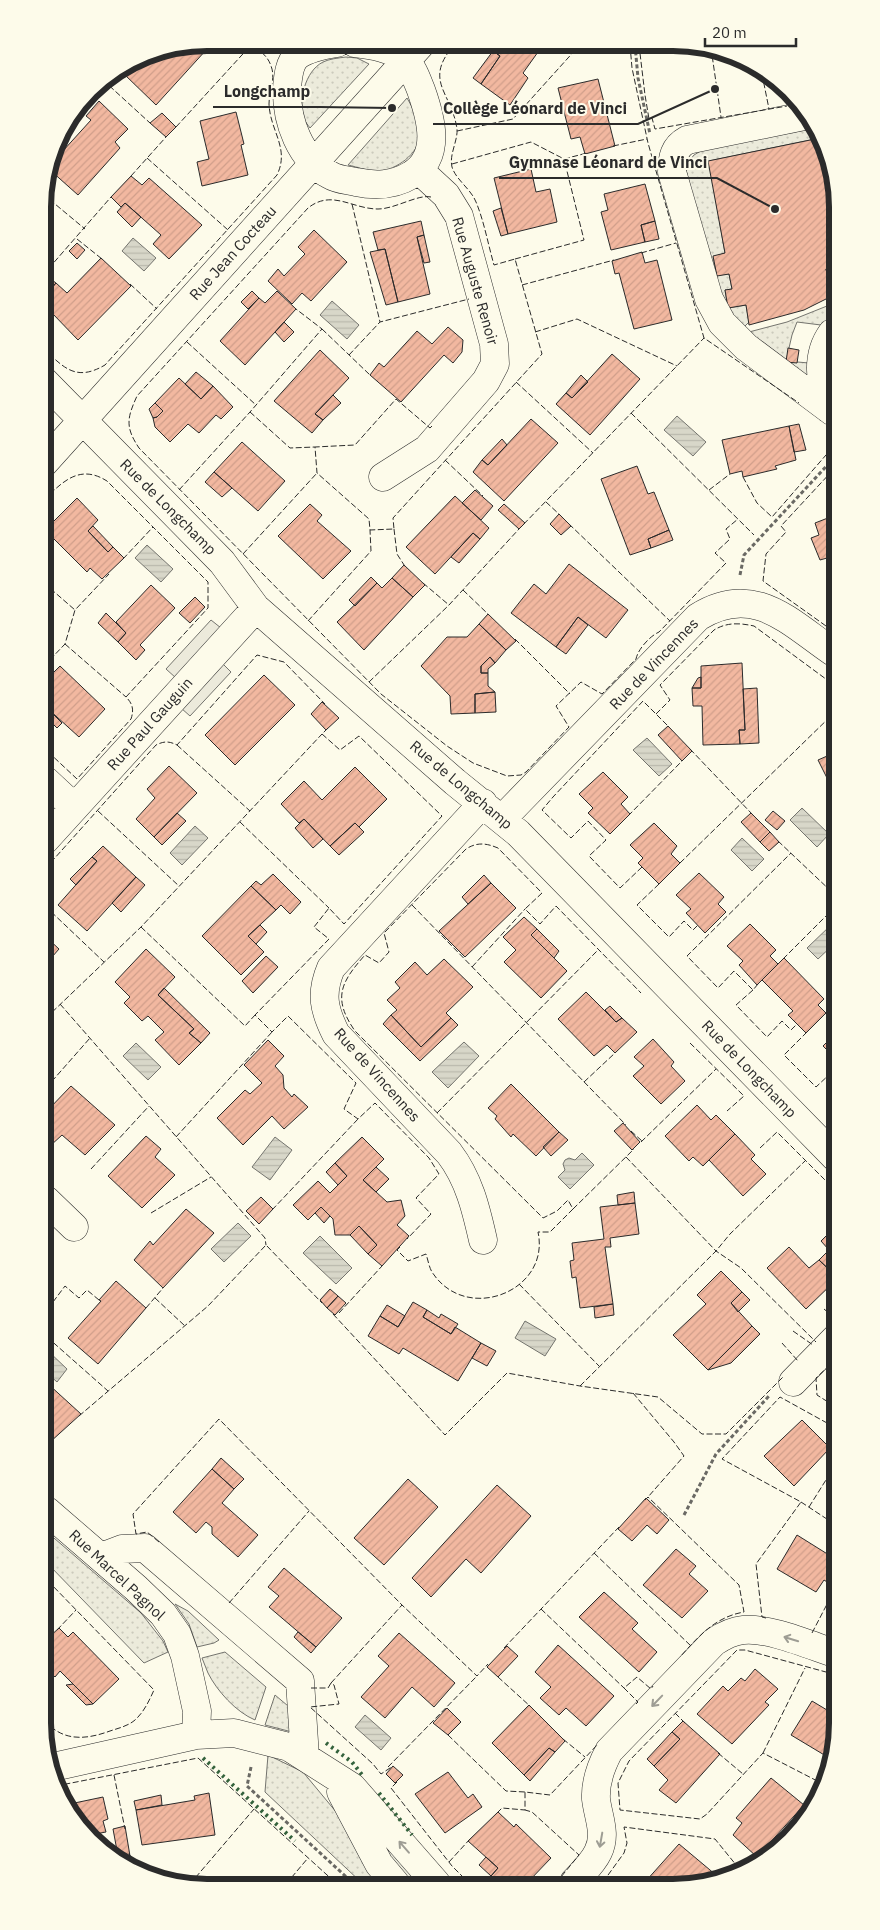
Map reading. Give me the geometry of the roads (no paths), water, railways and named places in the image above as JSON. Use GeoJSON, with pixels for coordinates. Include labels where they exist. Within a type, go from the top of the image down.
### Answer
{"type":"FeatureCollection","features":[{"type":"Feature","properties":{"kind":"street"},"geometry":{"type":"LineString","coordinates":[[289,52],[287,97],[289,114],[301,147],[314,163],[330,176],[369,185],[384,185],[401,180],[419,170],[426,160],[430,148],[432,126],[416,79],[414,52]]}},
{"type":"Feature","properties":{"kind":"street","name":"Rue Jean Cocteau"},"geometry":{"type":"LineString","coordinates":[[52,454],[414,52]]}},
{"type":"Feature","properties":{"kind":"street"},"geometry":{"type":"LineString","coordinates":[[800,117],[693,138],[681,143],[674,154],[672,172],[709,300],[722,323],[746,347],[829,408]]}},
{"type":"Feature","properties":{"kind":"street","name":"Rue Auguste Renoir"},"geometry":{"type":"LineString","coordinates":[[383,477],[427,449],[486,381],[495,364],[494,344],[459,216],[446,195],[419,170]]}},
{"type":"Feature","properties":{"kind":"street"},"geometry":{"type":"LineString","coordinates":[[829,338],[824,347],[820,367],[822,387],[829,405]]}},
{"type":"Feature","properties":{"kind":"street","name":"Rue de Longchamp"},"geometry":{"type":"LineString","coordinates":[[52,389],[222,562],[256,608],[537,852],[828,1150]]}},
{"type":"Feature","properties":{"kind":"street","name":"Rue de Vincennes"},"geometry":{"type":"LineString","coordinates":[[483,1240],[472,1195],[450,1153],[336,1034],[328,1018],[324,1000],[325,982],[331,968],[492,811],[698,617],[716,607],[734,603],[764,606],[829,649]]}},
{"type":"Feature","properties":{"kind":"street","name":"Rue Paul Gauguin"},"geometry":{"type":"LineString","coordinates":[[52,833],[256,608]]}},
{"type":"Feature","properties":{"kind":"street"},"geometry":{"type":"LineString","coordinates":[[52,786],[74,807]]}},
{"type":"Feature","properties":{"kind":"street"},"geometry":{"type":"LineString","coordinates":[[51,1205],[74,1227]]}},
{"type":"Feature","properties":{"kind":"street"},"geometry":{"type":"LineString","coordinates":[[793,1382],[828,1346]]}},
{"type":"Feature","properties":{"kind":"street","name":"Rue Marcel Pagnol"},"geometry":{"type":"LineString","coordinates":[[51,1515],[163,1614],[176,1634],[185,1656],[197,1711],[196,1735]]}},
{"type":"Feature","properties":{"kind":"street"},"geometry":{"type":"LineString","coordinates":[[101,1557],[122,1549],[145,1548],[300,1681],[316,1763],[345,1798],[379,1864],[392,1879]]}},
{"type":"Feature","properties":{"kind":"street"},"geometry":{"type":"LineString","coordinates":[[577,1879],[596,1856],[602,1842],[596,1799],[600,1768],[609,1751],[714,1642],[723,1636],[740,1630],[756,1630],[828,1651]]}},
{"type":"Feature","properties":{"kind":"street"},"geometry":{"type":"LineString","coordinates":[[58,1766],[196,1735],[234,1733],[290,1747],[352,1787],[432,1879]]}},
{"type":"Feature","properties":{"kind":"place","name":"Collège Léonard de Vinci"},"geometry":{"type":"Point","coordinates":[715,89]}},
{"type":"Feature","properties":{"kind":"place","name":"Longchamp"},"geometry":{"type":"Point","coordinates":[392,108]}},
{"type":"Feature","properties":{"kind":"place","name":"Gymnase Léonard de Vinci"},"geometry":{"type":"Point","coordinates":[775,209]}}]}
